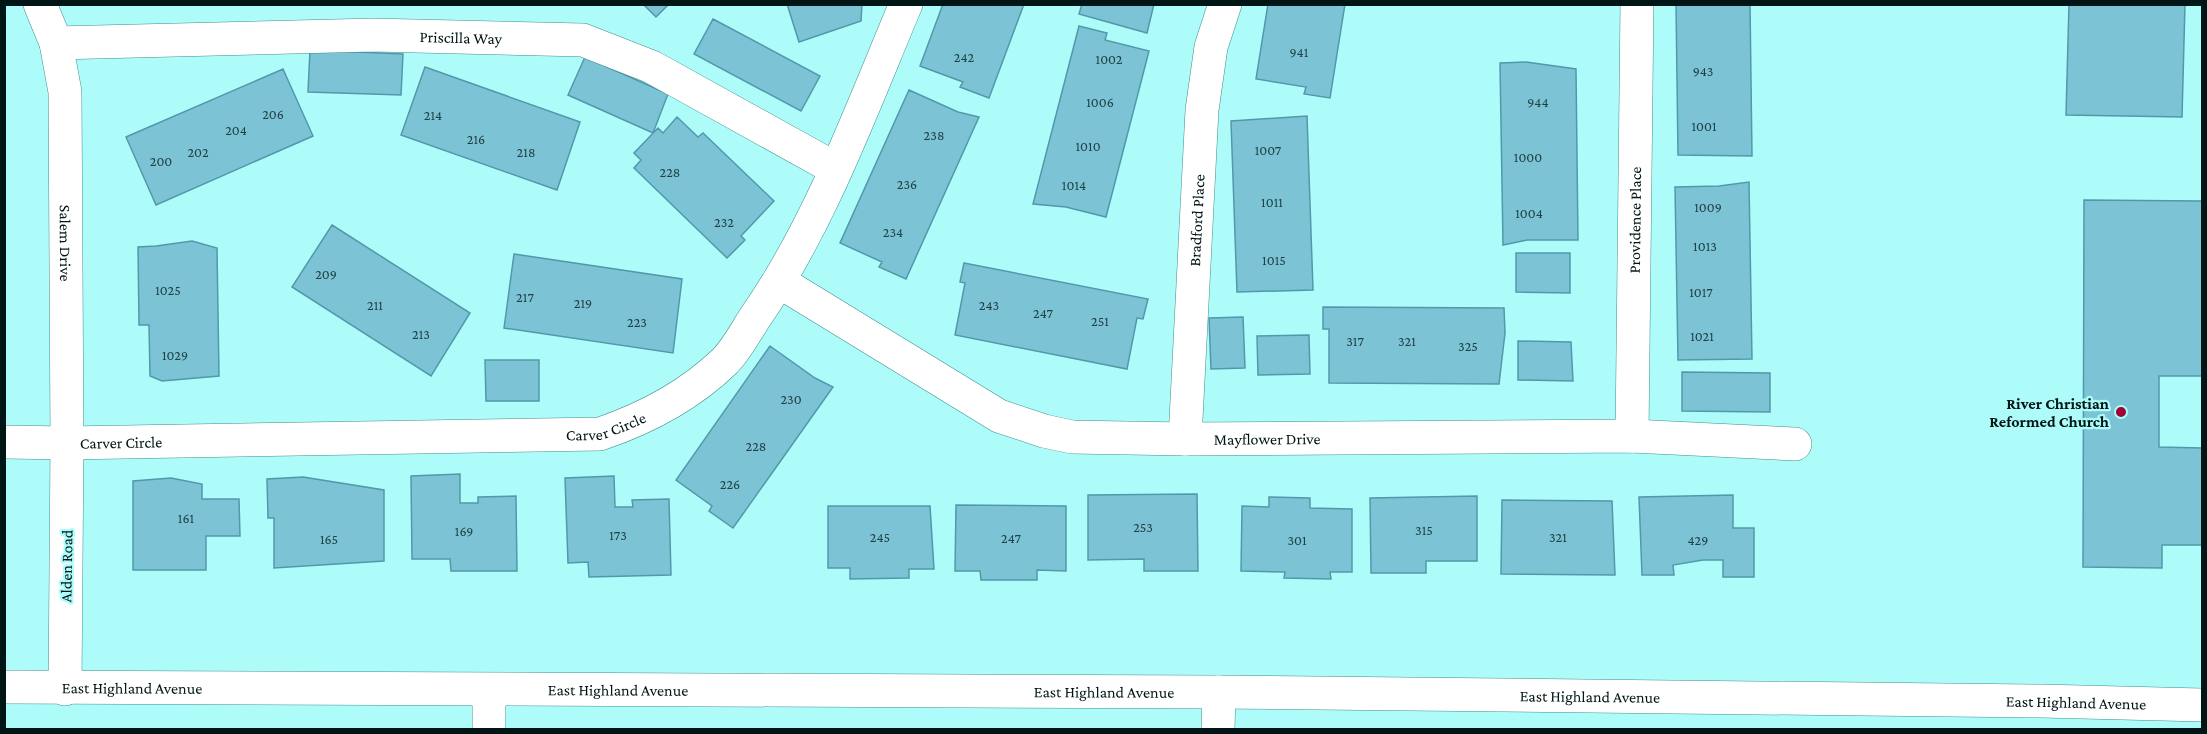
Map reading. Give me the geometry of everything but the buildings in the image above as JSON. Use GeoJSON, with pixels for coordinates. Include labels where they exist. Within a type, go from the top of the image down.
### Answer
{"type":"FeatureCollection","features":[{"type":"Feature","properties":{"kind":"street"},"geometry":{"type":"LineString","coordinates":[[40,4],[56,43]]}},
{"type":"Feature","properties":{"kind":"street","name":"Carver Circle"},"geometry":{"type":"LineString","coordinates":[[4,442],[67,443],[600,434],[633,423],[665,407],[698,385],[726,360],[780,282],[836,169],[906,4]]}},
{"type":"Feature","properties":{"kind":"street","name":"Bradford Place"},"geometry":{"type":"LineString","coordinates":[[1185,440],[1202,110],[1211,47],[1225,4]]}},
{"type":"Feature","properties":{"kind":"street","name":"Providence Place"},"geometry":{"type":"LineString","coordinates":[[1632,436],[1637,4]]}},
{"type":"Feature","properties":{"kind":"street","name":"Priscilla Way"},"geometry":{"type":"LineString","coordinates":[[56,43],[374,35],[582,40],[652,67],[836,169]]}},
{"type":"Feature","properties":{"kind":"street","name":"Salem Drive"},"geometry":{"type":"LineString","coordinates":[[56,43],[64,92],[67,443]]}},
{"type":"Feature","properties":{"kind":"street","name":"Mayflower Drive"},"geometry":{"type":"LineString","coordinates":[[780,282],[999,416],[1072,437],[1185,440],[1632,436],[1795,444]]}},
{"type":"Feature","properties":{"kind":"street","name":"Alden Road"},"geometry":{"type":"LineString","coordinates":[[65,688],[67,443]]}},
{"type":"Feature","properties":{"kind":"street","name":"East Highland Avenue"},"geometry":{"type":"LineString","coordinates":[[4,687],[1219,692],[2042,701],[2202,705]]}},
{"type":"Feature","properties":{"kind":"street"},"geometry":{"type":"LineString","coordinates":[[489,690],[489,729]]}},
{"type":"Feature","properties":{"kind":"street"},"geometry":{"type":"LineString","coordinates":[[1218,729],[1219,692]]}},
{"type":"Feature","properties":{"kind":"place","name":"River Christian Reformed Church"},"geometry":{"type":"Point","coordinates":[2121,412]}}]}
